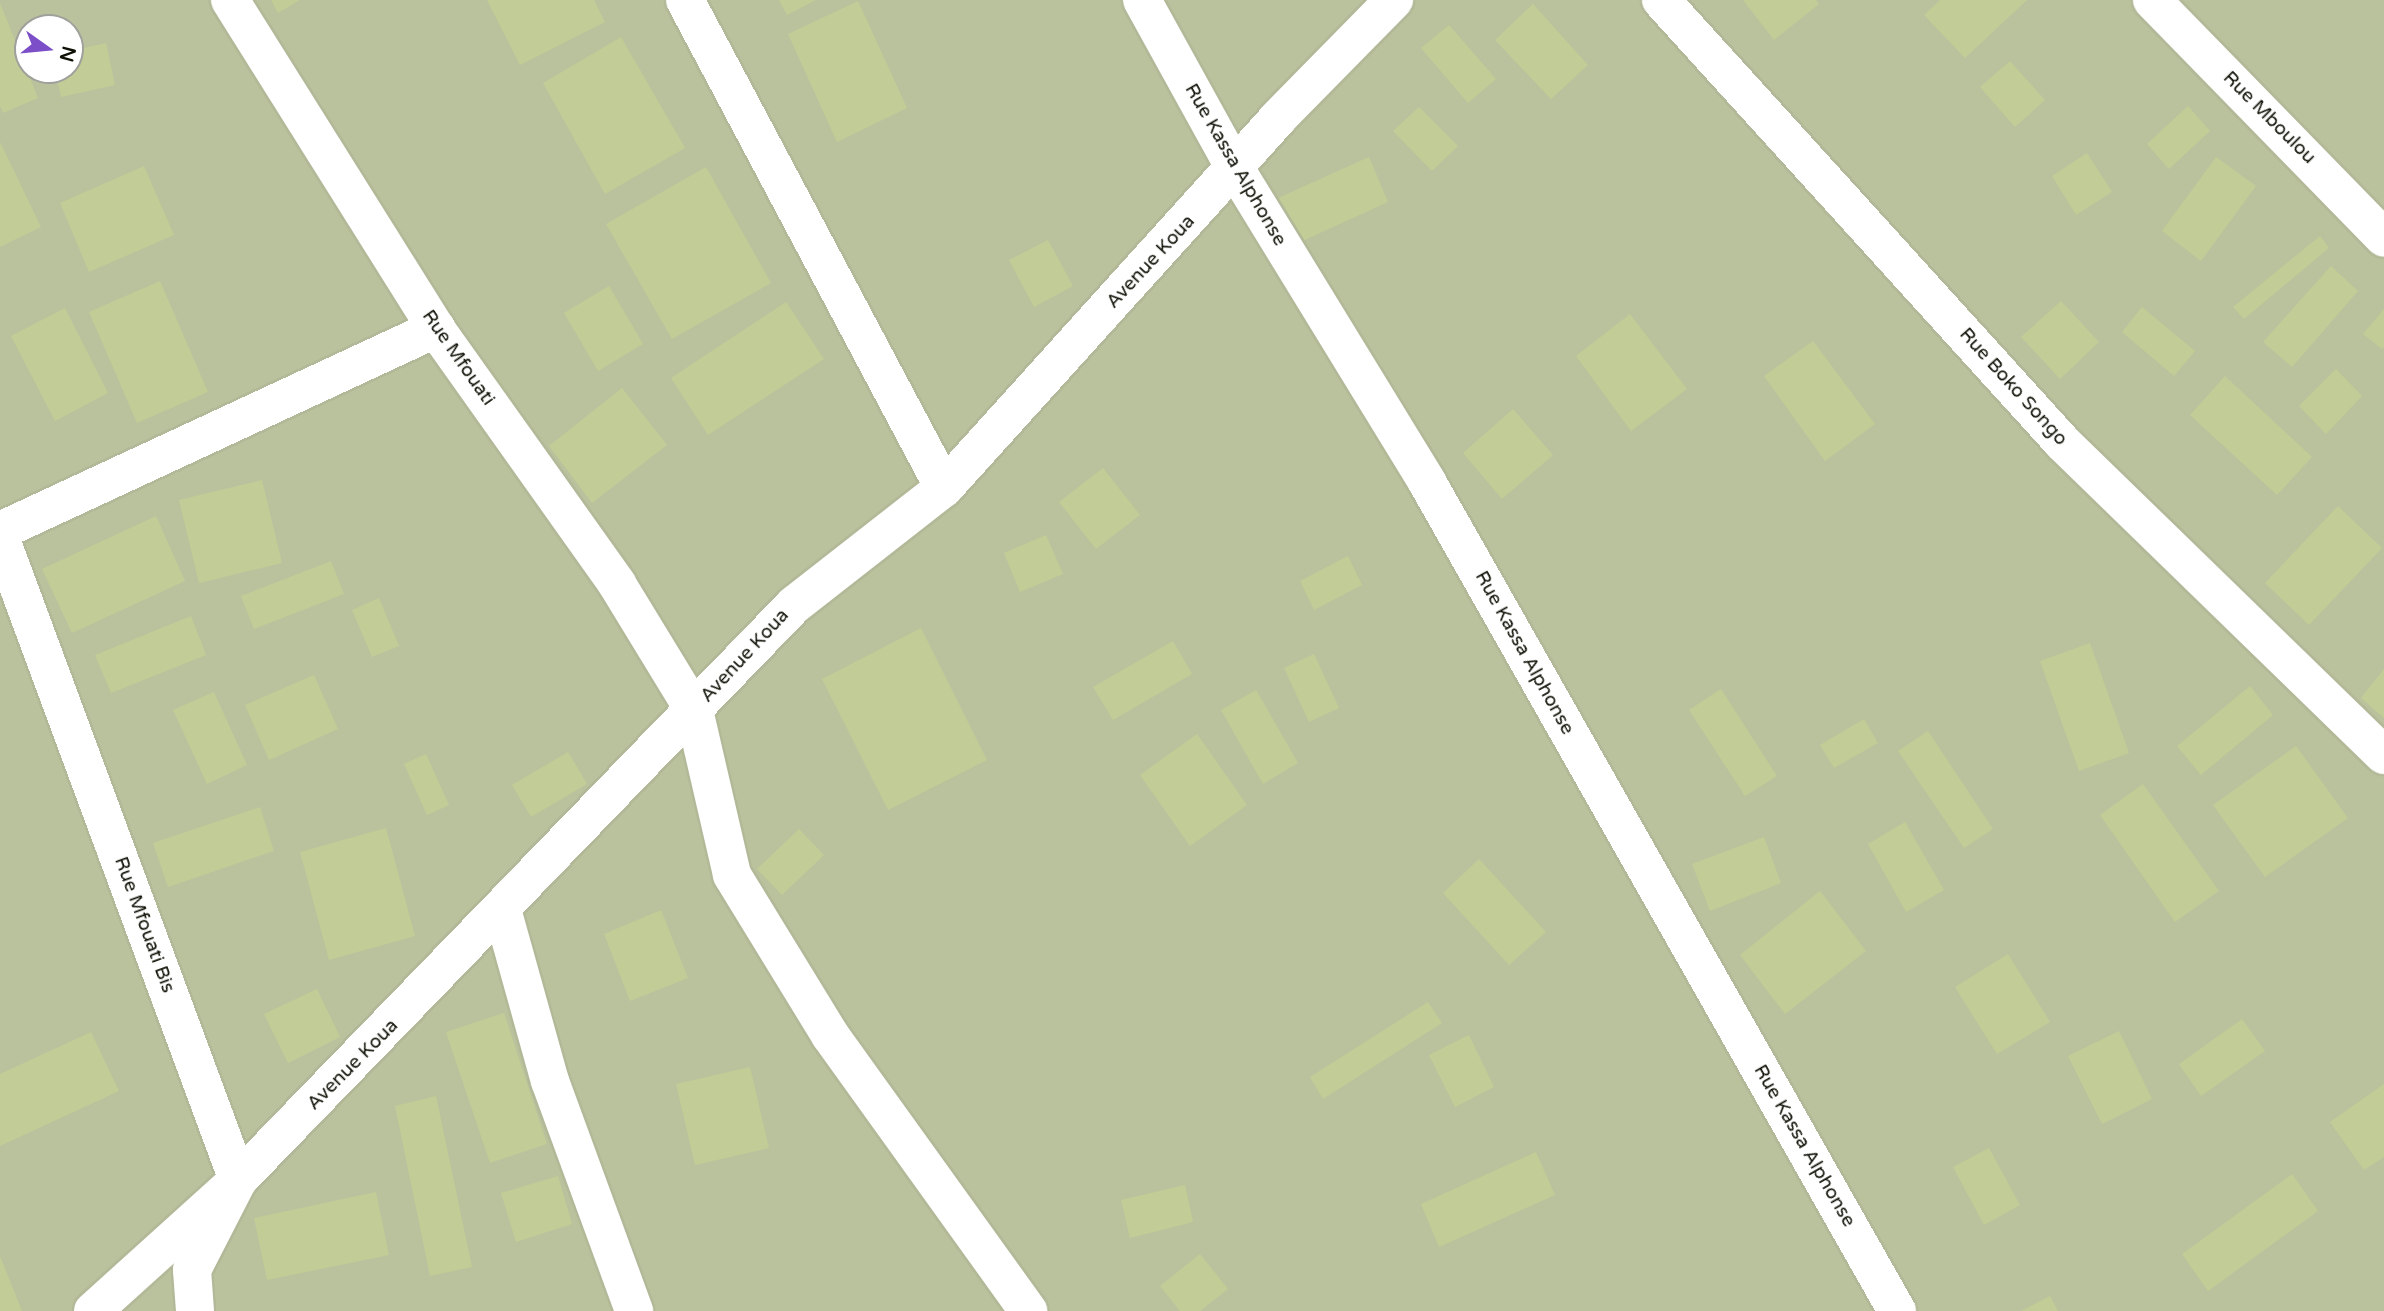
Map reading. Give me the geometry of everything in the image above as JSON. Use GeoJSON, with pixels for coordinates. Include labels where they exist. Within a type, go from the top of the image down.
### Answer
{"type":"FeatureCollection","features":[{"type":"Feature","properties":{"kind":"street","name":"Rue Mfouati"},"geometry":{"type":"LineString","coordinates":[[230,0],[436,329],[617,584],[694,710],[732,875],[830,1035],[1028,1311]]}},
{"type":"Feature","properties":{"kind":"street"},"geometry":{"type":"LineString","coordinates":[[685,0],[944,488]]}},
{"type":"Feature","properties":{"kind":"street","name":"Rue Kassa Alphonse"},"geometry":{"type":"LineString","coordinates":[[1142,0],[1236,170],[1427,481],[1897,1311]]}},
{"type":"Feature","properties":{"kind":"street","name":"Avenue Koua"},"geometry":{"type":"LineString","coordinates":[[93,1311],[238,1180],[503,913],[793,605],[944,488],[1394,0]]}},
{"type":"Feature","properties":{"kind":"street","name":"Rue Boko Songo"},"geometry":{"type":"LineString","coordinates":[[1661,0],[2062,442],[2384,755]]}},
{"type":"Feature","properties":{"kind":"street","name":"Rue Mboulou"},"geometry":{"type":"LineString","coordinates":[[2152,0],[2384,237]]}},
{"type":"Feature","properties":{"kind":"street"},"geometry":{"type":"LineString","coordinates":[[0,531],[436,329]]}},
{"type":"Feature","properties":{"kind":"street","name":"Rue Mfouati Bis"},"geometry":{"type":"LineString","coordinates":[[0,537],[238,1180]]}},
{"type":"Feature","properties":{"kind":"street"},"geometry":{"type":"LineString","coordinates":[[503,913],[550,1081],[634,1311]]}},
{"type":"Feature","properties":{"kind":"street"},"geometry":{"type":"LineString","coordinates":[[195,1311],[192,1270],[238,1180]]}},
{"type":"Feature","properties":{"kind":"green space"},"geometry":{"type":"Polygon","coordinates":[[[0,0],[2384,0],[2384,1311],[0,1311],[0,0]]]}},
{"type":"Feature","properties":{"kind":"building"},"geometry":{"type":"Polygon","coordinates":[[[271,0],[300,0],[278,13],[271,0]]]}},
{"type":"Feature","properties":{"kind":"building"},"geometry":{"type":"Polygon","coordinates":[[[487,0],[594,0],[605,22],[520,65],[487,0]]]}},
{"type":"Feature","properties":{"kind":"building"},"geometry":{"type":"Polygon","coordinates":[[[779,0],[816,0],[787,15],[779,0]]]}},
{"type":"Feature","properties":{"kind":"building"},"geometry":{"type":"Polygon","coordinates":[[[1743,0],[1816,0],[1819,4],[1774,40],[1743,0]]]}},
{"type":"Feature","properties":{"kind":"building"},"geometry":{"type":"Polygon","coordinates":[[[1940,0],[2027,0],[1965,58],[1924,15],[1940,0]]]}},
{"type":"Feature","properties":{"kind":"building"},"geometry":{"type":"Polygon","coordinates":[[[858,1],[907,108],[837,142],[788,34],[858,1]]]}},
{"type":"Feature","properties":{"kind":"building"},"geometry":{"type":"Polygon","coordinates":[[[0,3],[14,38],[14,84],[32,84],[38,98],[3,113],[0,106],[0,3]]]}},
{"type":"Feature","properties":{"kind":"building"},"geometry":{"type":"Polygon","coordinates":[[[1533,4],[1588,65],[1551,99],[1495,40],[1533,4]]]}},
{"type":"Feature","properties":{"kind":"building"},"geometry":{"type":"Polygon","coordinates":[[[1449,25],[1496,79],[1468,103],[1421,48],[1449,25]]]}},
{"type":"Feature","properties":{"kind":"building"},"geometry":{"type":"Polygon","coordinates":[[[621,37],[685,148],[605,194],[543,83],[621,37]]]}},
{"type":"Feature","properties":{"kind":"building"},"geometry":{"type":"Polygon","coordinates":[[[106,43],[115,85],[61,97],[58,84],[84,84],[84,48],[106,43]]]}},
{"type":"Feature","properties":{"kind":"building"},"geometry":{"type":"Polygon","coordinates":[[[2010,61],[2045,100],[2015,127],[1980,87],[2010,61]]]}},
{"type":"Feature","properties":{"kind":"building"},"geometry":{"type":"Polygon","coordinates":[[[2188,106],[2210,131],[2169,169],[2147,144],[2188,106]]]}},
{"type":"Feature","properties":{"kind":"building"},"geometry":{"type":"Polygon","coordinates":[[[1419,107],[1458,146],[1432,171],[1393,131],[1419,107]]]}},
{"type":"Feature","properties":{"kind":"building"},"geometry":{"type":"Polygon","coordinates":[[[0,142],[41,227],[0,247],[0,142]]]}},
{"type":"Feature","properties":{"kind":"building"},"geometry":{"type":"Polygon","coordinates":[[[2087,153],[2112,192],[2076,215],[2052,176],[2087,153]]]}},
{"type":"Feature","properties":{"kind":"building"},"geometry":{"type":"Polygon","coordinates":[[[1369,157],[1388,202],[1298,243],[1278,198],[1369,157]]]}},
{"type":"Feature","properties":{"kind":"building"},"geometry":{"type":"Polygon","coordinates":[[[2216,157],[2256,186],[2201,261],[2162,231],[2216,157]]]}},
{"type":"Feature","properties":{"kind":"building"},"geometry":{"type":"Polygon","coordinates":[[[144,166],[174,235],[89,272],[60,203],[144,166]]]}},
{"type":"Feature","properties":{"kind":"building"},"geometry":{"type":"Polygon","coordinates":[[[706,167],[771,283],[672,339],[606,224],[706,167]]]}},
{"type":"Feature","properties":{"kind":"building"},"geometry":{"type":"Polygon","coordinates":[[[2320,236],[2329,248],[2244,319],[2233,307],[2320,236]]]}},
{"type":"Feature","properties":{"kind":"building"},"geometry":{"type":"Polygon","coordinates":[[[1048,240],[1073,286],[1034,307],[1009,260],[1048,240]]]}},
{"type":"Feature","properties":{"kind":"building"},"geometry":{"type":"Polygon","coordinates":[[[2331,266],[2358,291],[2292,367],[2263,342],[2331,266]]]}},
{"type":"Feature","properties":{"kind":"building"},"geometry":{"type":"Polygon","coordinates":[[[160,281],[208,392],[137,423],[89,312],[160,281]]]}},
{"type":"Feature","properties":{"kind":"building"},"geometry":{"type":"Polygon","coordinates":[[[609,286],[643,344],[598,371],[564,313],[609,286]]]}},
{"type":"Feature","properties":{"kind":"building"},"geometry":{"type":"Polygon","coordinates":[[[2061,301],[2099,342],[2060,379],[2021,337],[2061,301]]]}},
{"type":"Feature","properties":{"kind":"building"},"geometry":{"type":"Polygon","coordinates":[[[786,302],[824,359],[708,435],[671,378],[786,302]]]}},
{"type":"Feature","properties":{"kind":"building"},"geometry":{"type":"Polygon","coordinates":[[[2142,307],[2195,351],[2174,376],[2122,332],[2142,307]]]}},
{"type":"Feature","properties":{"kind":"building"},"geometry":{"type":"Polygon","coordinates":[[[65,308],[108,393],[55,421],[11,336],[65,308]]]}},
{"type":"Feature","properties":{"kind":"building"},"geometry":{"type":"Polygon","coordinates":[[[2384,309],[2384,347],[2382,349],[2363,334],[2384,309]]]}},
{"type":"Feature","properties":{"kind":"building"},"geometry":{"type":"Polygon","coordinates":[[[1630,314],[1687,389],[1631,431],[1576,356],[1630,314]]]}},
{"type":"Feature","properties":{"kind":"building"},"geometry":{"type":"Polygon","coordinates":[[[1813,341],[1875,424],[1825,461],[1764,376],[1813,341]]]}},
{"type":"Feature","properties":{"kind":"building"},"geometry":{"type":"Polygon","coordinates":[[[2336,369],[2362,396],[2326,434],[2299,406],[2336,369]]]}},
{"type":"Feature","properties":{"kind":"building"},"geometry":{"type":"Polygon","coordinates":[[[2225,376],[2312,457],[2277,495],[2190,415],[2225,376]]]}},
{"type":"Feature","properties":{"kind":"building"},"geometry":{"type":"Polygon","coordinates":[[[622,388],[667,445],[592,503],[549,446],[622,388]]]}},
{"type":"Feature","properties":{"kind":"building"},"geometry":{"type":"Polygon","coordinates":[[[1513,409],[1553,455],[1502,499],[1463,453],[1513,409]]]}},
{"type":"Feature","properties":{"kind":"building"},"geometry":{"type":"Polygon","coordinates":[[[1103,468],[1140,515],[1096,549],[1059,502],[1103,468]]]}},
{"type":"Feature","properties":{"kind":"building"},"geometry":{"type":"Polygon","coordinates":[[[262,480],[282,563],[199,583],[179,500],[262,480]]]}},
{"type":"Feature","properties":{"kind":"building"},"geometry":{"type":"Polygon","coordinates":[[[2338,506],[2382,548],[2309,625],[2265,583],[2338,506]]]}},
{"type":"Feature","properties":{"kind":"building"},"geometry":{"type":"Polygon","coordinates":[[[156,516],[185,581],[72,633],[42,569],[156,516]]]}},
{"type":"Feature","properties":{"kind":"building"},"geometry":{"type":"Polygon","coordinates":[[[1046,535],[1063,574],[1020,592],[1004,553],[1046,535]]]}},
{"type":"Feature","properties":{"kind":"building"},"geometry":{"type":"Polygon","coordinates":[[[1348,556],[1362,585],[1314,610],[1300,581],[1348,556]]]}},
{"type":"Feature","properties":{"kind":"building"},"geometry":{"type":"Polygon","coordinates":[[[331,561],[344,594],[254,629],[241,596],[331,561]]]}},
{"type":"Feature","properties":{"kind":"building"},"geometry":{"type":"Polygon","coordinates":[[[379,598],[399,646],[372,657],[352,610],[379,598]]]}},
{"type":"Feature","properties":{"kind":"building"},"geometry":{"type":"Polygon","coordinates":[[[191,616],[206,655],[111,693],[95,655],[191,616]]]}},
{"type":"Feature","properties":{"kind":"building"},"geometry":{"type":"Polygon","coordinates":[[[921,628],[987,760],[888,810],[822,679],[921,628]]]}},
{"type":"Feature","properties":{"kind":"building"},"geometry":{"type":"Polygon","coordinates":[[[1173,641],[1192,674],[1113,720],[1093,687],[1173,641]]]}},
{"type":"Feature","properties":{"kind":"building"},"geometry":{"type":"Polygon","coordinates":[[[2090,643],[2129,753],[2079,771],[2040,661],[2090,643]]]}},
{"type":"Feature","properties":{"kind":"building"},"geometry":{"type":"Polygon","coordinates":[[[1314,654],[1339,708],[1309,722],[1284,668],[1314,654]]]}},
{"type":"Feature","properties":{"kind":"building"},"geometry":{"type":"Polygon","coordinates":[[[2384,669],[2384,718],[2361,698],[2384,669]]]}},
{"type":"Feature","properties":{"kind":"building"},"geometry":{"type":"Polygon","coordinates":[[[314,675],[338,729],[269,760],[245,705],[314,675]]]}},
{"type":"Feature","properties":{"kind":"building"},"geometry":{"type":"Polygon","coordinates":[[[2250,686],[2273,715],[2201,775],[2177,746],[2250,686]]]}},
{"type":"Feature","properties":{"kind":"building"},"geometry":{"type":"Polygon","coordinates":[[[1721,689],[1777,776],[1745,796],[1689,710],[1721,689]]]}},
{"type":"Feature","properties":{"kind":"building"},"geometry":{"type":"Polygon","coordinates":[[[1256,690],[1298,763],[1263,784],[1221,710],[1256,690]]]}},
{"type":"Feature","properties":{"kind":"building"},"geometry":{"type":"Polygon","coordinates":[[[214,692],[247,765],[207,784],[173,710],[214,692]]]}},
{"type":"Feature","properties":{"kind":"building"},"geometry":{"type":"Polygon","coordinates":[[[1864,719],[1878,743],[1834,768],[1820,745],[1864,719]]]}},
{"type":"Feature","properties":{"kind":"building"},"geometry":{"type":"Polygon","coordinates":[[[1928,731],[1993,829],[1964,848],[1898,751],[1928,731]]]}},
{"type":"Feature","properties":{"kind":"building"},"geometry":{"type":"Polygon","coordinates":[[[1197,734],[1247,805],[1190,846],[1140,775],[1197,734]]]}},
{"type":"Feature","properties":{"kind":"building"},"geometry":{"type":"Polygon","coordinates":[[[2296,746],[2348,818],[2265,877],[2213,805],[2296,746]]]}},
{"type":"Feature","properties":{"kind":"building"},"geometry":{"type":"Polygon","coordinates":[[[568,752],[587,784],[531,817],[512,785],[568,752]]]}},
{"type":"Feature","properties":{"kind":"building"},"geometry":{"type":"Polygon","coordinates":[[[426,754],[449,805],[427,815],[404,764],[426,754]]]}},
{"type":"Feature","properties":{"kind":"building"},"geometry":{"type":"Polygon","coordinates":[[[2143,784],[2219,891],[2175,922],[2100,815],[2143,784]]]}},
{"type":"Feature","properties":{"kind":"building"},"geometry":{"type":"Polygon","coordinates":[[[260,807],[274,851],[168,887],[153,843],[260,807]]]}},
{"type":"Feature","properties":{"kind":"building"},"geometry":{"type":"Polygon","coordinates":[[[1905,822],[1944,890],[1906,912],[1868,844],[1905,822]]]}},
{"type":"Feature","properties":{"kind":"building"},"geometry":{"type":"Polygon","coordinates":[[[386,828],[415,936],[329,960],[300,852],[386,828]]]}},
{"type":"Feature","properties":{"kind":"building"},"geometry":{"type":"Polygon","coordinates":[[[799,829],[824,855],[782,895],[757,869],[799,829]]]}},
{"type":"Feature","properties":{"kind":"building"},"geometry":{"type":"Polygon","coordinates":[[[1764,837],[1781,883],[1710,911],[1692,864],[1764,837]]]}},
{"type":"Feature","properties":{"kind":"building"},"geometry":{"type":"Polygon","coordinates":[[[1479,859],[1546,932],[1509,965],[1443,893],[1479,859]]]}},
{"type":"Feature","properties":{"kind":"building"},"geometry":{"type":"Polygon","coordinates":[[[1820,891],[1866,951],[1785,1014],[1740,955],[1820,891]]]}},
{"type":"Feature","properties":{"kind":"building"},"geometry":{"type":"Polygon","coordinates":[[[661,910],[688,978],[630,1001],[604,934],[661,910]]]}},
{"type":"Feature","properties":{"kind":"building"},"geometry":{"type":"Polygon","coordinates":[[[2008,954],[2050,1022],[1997,1054],[1955,987],[2008,954]]]}},
{"type":"Feature","properties":{"kind":"building"},"geometry":{"type":"Polygon","coordinates":[[[317,989],[340,1037],[288,1063],[264,1014],[317,989]]]}},
{"type":"Feature","properties":{"kind":"building"},"geometry":{"type":"Polygon","coordinates":[[[1428,1002],[1442,1023],[1323,1099],[1310,1077],[1428,1002]]]}},
{"type":"Feature","properties":{"kind":"building"},"geometry":{"type":"Polygon","coordinates":[[[504,1013],[547,1144],[490,1163],[446,1032],[504,1013]]]}},
{"type":"Feature","properties":{"kind":"building"},"geometry":{"type":"Polygon","coordinates":[[[2242,1019],[2265,1051],[2201,1096],[2179,1064],[2242,1019]]]}},
{"type":"Feature","properties":{"kind":"building"},"geometry":{"type":"Polygon","coordinates":[[[2119,1031],[2152,1099],[2102,1124],[2068,1056],[2119,1031]]]}},
{"type":"Feature","properties":{"kind":"building"},"geometry":{"type":"Polygon","coordinates":[[[91,1032],[119,1091],[0,1146],[0,1074],[91,1032]]]}},
{"type":"Feature","properties":{"kind":"building"},"geometry":{"type":"Polygon","coordinates":[[[1469,1035],[1494,1087],[1455,1107],[1429,1055],[1469,1035]]]}},
{"type":"Feature","properties":{"kind":"building"},"geometry":{"type":"Polygon","coordinates":[[[750,1067],[769,1148],[695,1165],[676,1084],[750,1067]]]}},
{"type":"Feature","properties":{"kind":"building"},"geometry":{"type":"Polygon","coordinates":[[[2384,1084],[2384,1157],[2364,1170],[2330,1122],[2384,1084]]]}},
{"type":"Feature","properties":{"kind":"building"},"geometry":{"type":"Polygon","coordinates":[[[436,1096],[472,1267],[430,1276],[395,1106],[436,1096]]]}},
{"type":"Feature","properties":{"kind":"building"},"geometry":{"type":"Polygon","coordinates":[[[1989,1148],[2020,1205],[1984,1225],[1953,1167],[1989,1148]]]}},
{"type":"Feature","properties":{"kind":"building"},"geometry":{"type":"Polygon","coordinates":[[[1536,1152],[1555,1195],[1439,1247],[1421,1204],[1536,1152]]]}},
{"type":"Feature","properties":{"kind":"building"},"geometry":{"type":"Polygon","coordinates":[[[2292,1174],[2318,1211],[2208,1291],[2182,1254],[2292,1174]]]}},
{"type":"Feature","properties":{"kind":"building"},"geometry":{"type":"Polygon","coordinates":[[[558,1176],[572,1224],[516,1242],[501,1193],[558,1176]]]}},
{"type":"Feature","properties":{"kind":"building"},"geometry":{"type":"Polygon","coordinates":[[[1185,1185],[1193,1222],[1130,1238],[1121,1200],[1185,1185]]]}},
{"type":"Feature","properties":{"kind":"building"},"geometry":{"type":"Polygon","coordinates":[[[376,1192],[389,1255],[267,1280],[254,1218],[376,1192]]]}},
{"type":"Feature","properties":{"kind":"building"},"geometry":{"type":"Polygon","coordinates":[[[1200,1254],[1228,1289],[1200,1311],[1180,1311],[1160,1286],[1200,1254]]]}},
{"type":"Feature","properties":{"kind":"building"},"geometry":{"type":"Polygon","coordinates":[[[0,1256],[22,1311],[0,1311],[0,1256]]]}},
{"type":"Feature","properties":{"kind":"building"},"geometry":{"type":"Polygon","coordinates":[[[2050,1296],[2058,1311],[2021,1311],[2050,1296]]]}}]}
